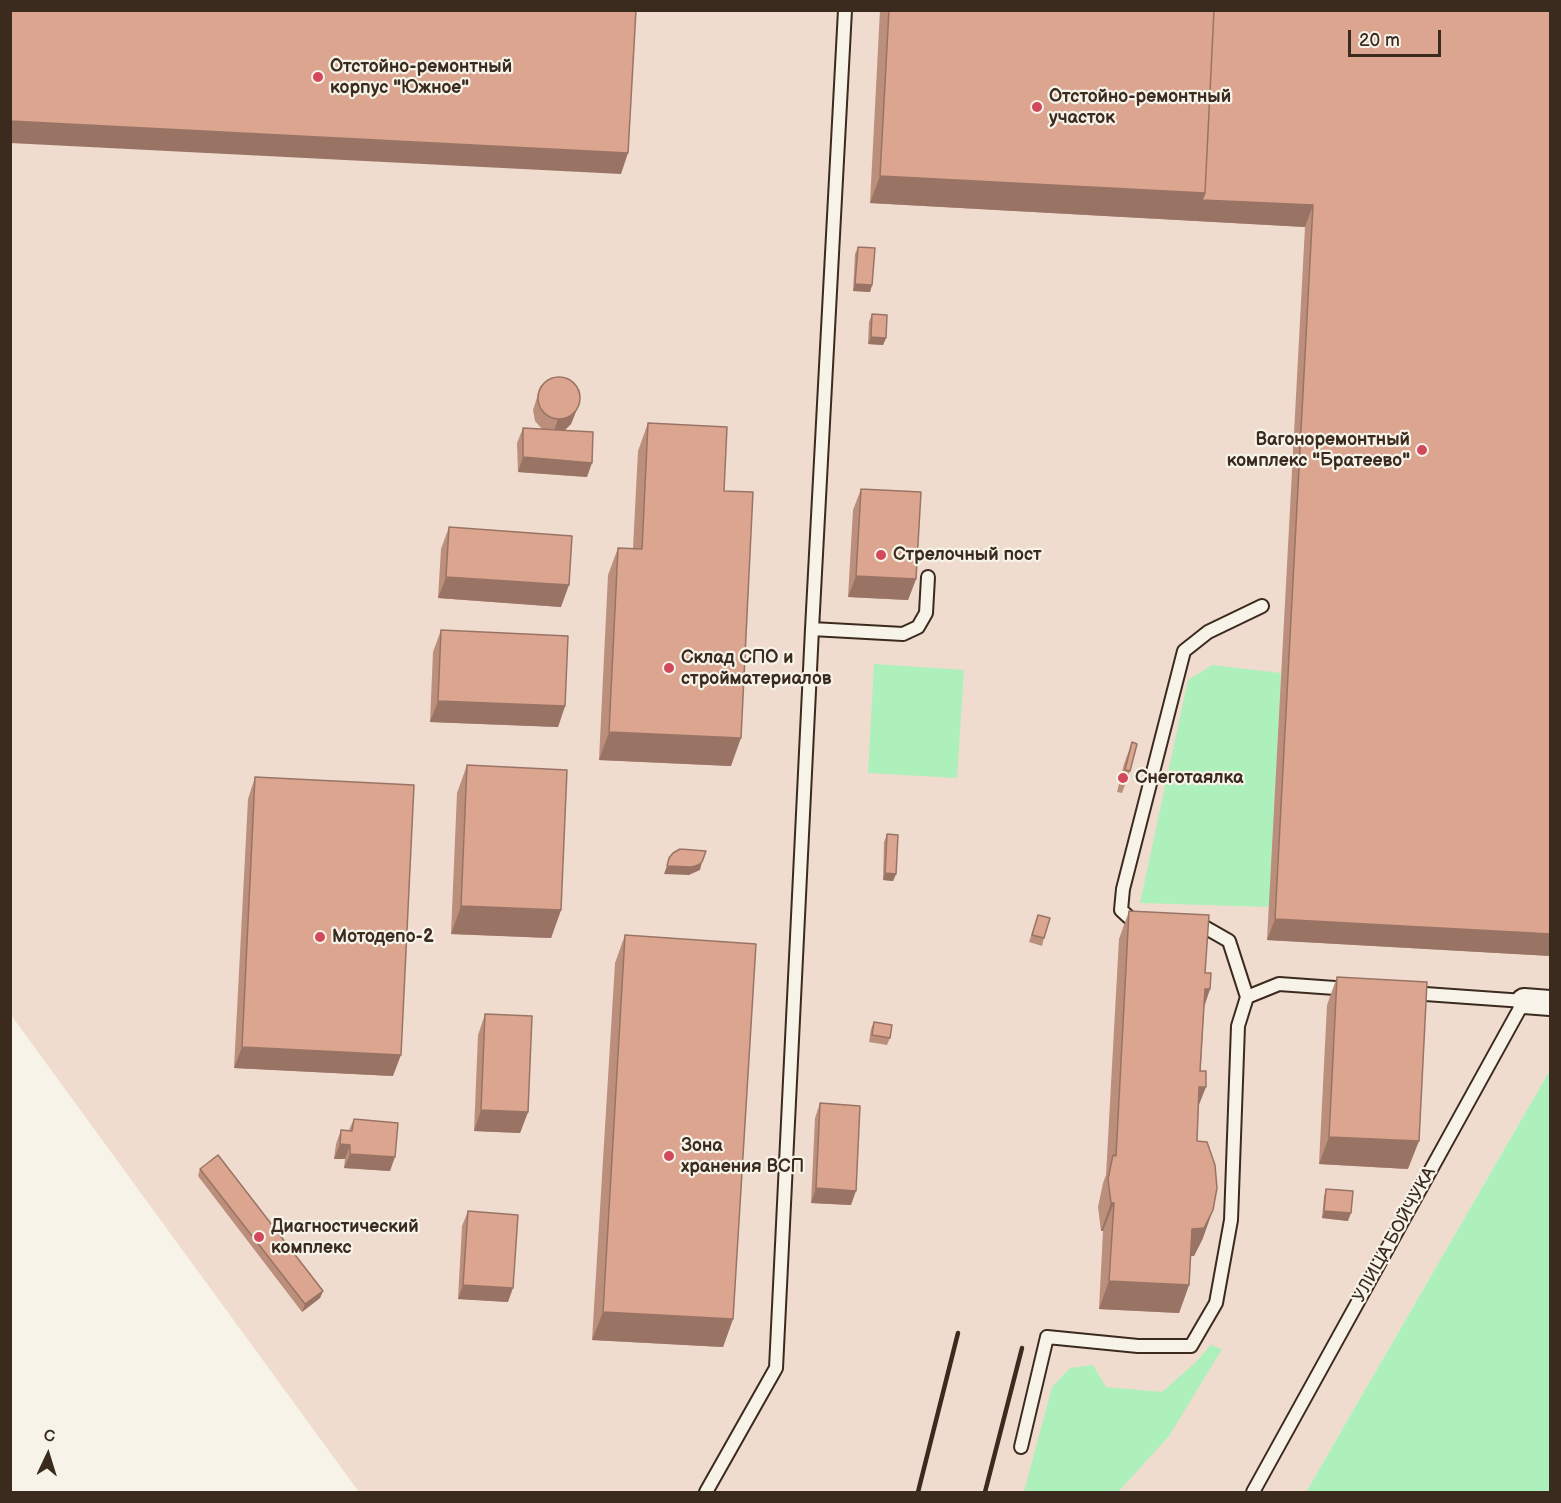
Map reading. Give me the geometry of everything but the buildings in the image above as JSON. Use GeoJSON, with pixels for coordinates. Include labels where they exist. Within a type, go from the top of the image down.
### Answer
{"type":"FeatureCollection","features":[{"type":"Feature","properties":{"kind":"street"},"geometry":{"type":"LineString","coordinates":[[1524,1001],[1551,1003]]}},
{"type":"Feature","properties":{"kind":"lane"},"geometry":{"type":"LineString","coordinates":[[706,1492],[776,1368],[845,10]]}},
{"type":"Feature","properties":{"kind":"lane"},"geometry":{"type":"LineString","coordinates":[[812,629],[903,634],[918,627],[926,613],[928,577]]}},
{"type":"Feature","properties":{"kind":"lane"},"geometry":{"type":"LineString","coordinates":[[1157,923],[1134,922],[1121,910],[1122,899],[1184,651],[1208,632],[1262,606]]}},
{"type":"Feature","properties":{"kind":"lane"},"geometry":{"type":"LineString","coordinates":[[1021,1447],[1047,1336],[1138,1346],[1191,1346],[1216,1303],[1231,1220],[1238,1026],[1247,997],[1229,941],[1201,925],[1179,924]]}},
{"type":"Feature","properties":{"kind":"lane"},"geometry":{"type":"LineString","coordinates":[[1247,997],[1280,984],[1361,990]]}},
{"type":"Feature","properties":{"kind":"lane"},"geometry":{"type":"LineString","coordinates":[[1396,992],[1524,1001]]}},
{"type":"Feature","properties":{"kind":"lane","name":"УЛИЦА БОЙЧУКА"},"geometry":{"type":"LineString","coordinates":[[1253,1492],[1524,1001]]}},
{"type":"Feature","properties":{"kind":"shaded area"},"geometry":{"type":"Polygon","coordinates":[[[10,11],[1550,11],[1550,1070],[1306,1492],[359,1492],[11,1015],[10,11]]]}},
{"type":"Feature","properties":{"kind":"green space"},"geometry":{"type":"Polygon","coordinates":[[[874,664],[964,670],[957,778],[868,773],[874,664]]]}},
{"type":"Feature","properties":{"kind":"green space"},"geometry":{"type":"Polygon","coordinates":[[[1212,665],[1281,673],[1269,907],[1140,903],[1188,680],[1212,665]]]}},
{"type":"Feature","properties":{"kind":"green space"},"geometry":{"type":"Polygon","coordinates":[[[1550,1070],[1550,1492],[1306,1492],[1550,1070]]]}},
{"type":"Feature","properties":{"kind":"green space"},"geometry":{"type":"Polygon","coordinates":[[[1211,1345],[1222,1349],[1169,1436],[1118,1492],[1024,1492],[1052,1387],[1070,1368],[1093,1365],[1106,1387],[1162,1392],[1196,1362],[1211,1345]]]}},
{"type":"Feature","properties":{"kind":"railway"},"geometry":{"type":"LineString","coordinates":[[918,1492],[958,1333]]}},
{"type":"Feature","properties":{"kind":"railway"},"geometry":{"type":"LineString","coordinates":[[985,1492],[1022,1348]]}},
{"type":"Feature","properties":{"kind":"place","name":"Отстойно-ремонтный корпус \"Южное\""},"geometry":{"type":"Point","coordinates":[318,77]}},
{"type":"Feature","properties":{"kind":"place","name":"Отстойно-ремонтный участок"},"geometry":{"type":"Point","coordinates":[1037,107]}},
{"type":"Feature","properties":{"kind":"place","name":"Вагоноремонтный комплекс \"Братеево\""},"geometry":{"type":"Point","coordinates":[1422,450]}},
{"type":"Feature","properties":{"kind":"place","name":"Стрелочный пост"},"geometry":{"type":"Point","coordinates":[881,555]}},
{"type":"Feature","properties":{"kind":"place","name":"Склад СПО и стройматериалов"},"geometry":{"type":"Point","coordinates":[669,668]}},
{"type":"Feature","properties":{"kind":"place","name":"Снеготаялка"},"geometry":{"type":"Point","coordinates":[1123,778]}},
{"type":"Feature","properties":{"kind":"place","name":"Мотодепо-2"},"geometry":{"type":"Point","coordinates":[320,937]}},
{"type":"Feature","properties":{"kind":"place","name":"Зона хранения ВСП"},"geometry":{"type":"Point","coordinates":[669,1156]}},
{"type":"Feature","properties":{"kind":"place","name":"Диагностический комплекс"},"geometry":{"type":"Point","coordinates":[259,1237]}}]}
